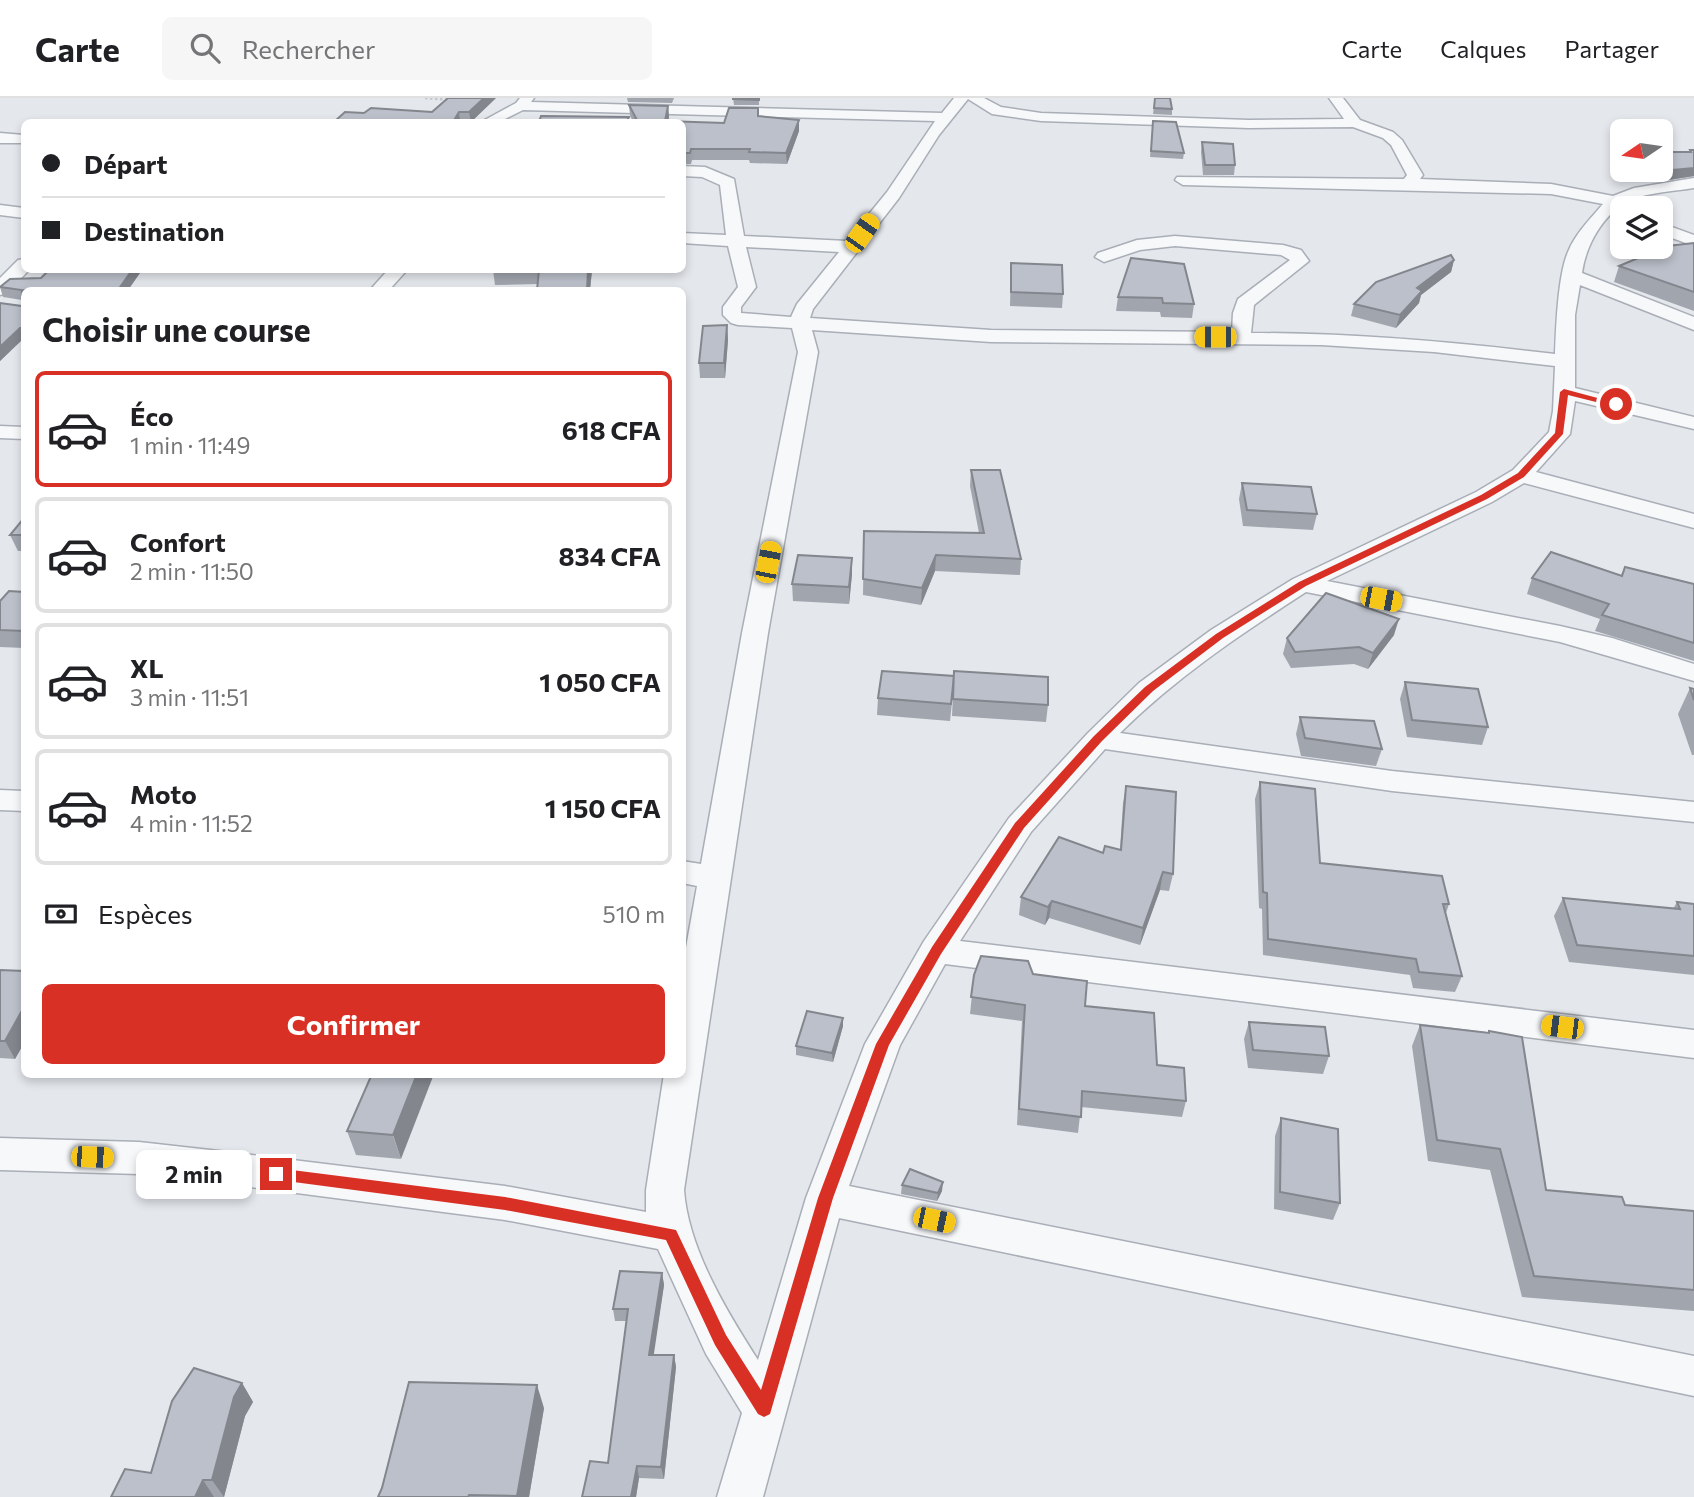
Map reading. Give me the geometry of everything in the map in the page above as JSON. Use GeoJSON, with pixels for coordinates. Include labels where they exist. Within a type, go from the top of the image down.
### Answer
{"type":"FeatureCollection","features":[{"type":"Feature","properties":{"kind":"street"},"geometry":{"type":"LineString","coordinates":[[686,1049],[755,633],[807,352],[807,341],[799,322],[804,308],[893,195],[945,117],[961,98]]}},
{"type":"Feature","properties":{"kind":"street"},"geometry":{"type":"LineString","coordinates":[[974,98],[997,111],[1041,117],[1223,123],[1355,123]]}},
{"type":"Feature","properties":{"kind":"street"},"geometry":{"type":"LineString","coordinates":[[1336,98],[1355,123],[1388,135],[1396,143],[1415,174],[1411,180],[1415,184]]}},
{"type":"Feature","properties":{"kind":"street"},"geometry":{"type":"LineString","coordinates":[[493,119],[524,102],[945,117]]}},
{"type":"Feature","properties":{"kind":"street"},"geometry":{"type":"LineString","coordinates":[[0,138],[21,139]]}},
{"type":"Feature","properties":{"kind":"street"},"geometry":{"type":"LineString","coordinates":[[686,172],[705,172],[728,182],[736,242],[747,287],[732,307],[732,315],[738,319],[991,336],[1241,337],[1434,346],[1564,361]]}},
{"type":"Feature","properties":{"kind":"street"},"geometry":{"type":"LineString","coordinates":[[1183,180],[1551,189],[1610,206]]}},
{"type":"Feature","properties":{"kind":"street"},"geometry":{"type":"LineString","coordinates":[[1638,196],[1648,191],[1694,183]]}},
{"type":"Feature","properties":{"kind":"street"},"geometry":{"type":"LineString","coordinates":[[0,210],[21,213]]}},
{"type":"Feature","properties":{"kind":"street"},"geometry":{"type":"LineString","coordinates":[[740,1497],[825,1198],[883,1044],[936,950],[1020,825],[1098,738],[1159,681],[1220,636],[1302,584],[1484,497],[1521,475],[1559,434],[1564,392],[1566,315],[1576,252],[1593,225],[1610,211]]}},
{"type":"Feature","properties":{"kind":"street"},"geometry":{"type":"LineString","coordinates":[[1673,233],[1694,241]]}},
{"type":"Feature","properties":{"kind":"street"},"geometry":{"type":"LineString","coordinates":[[686,238],[853,247]]}},
{"type":"Feature","properties":{"kind":"street"},"geometry":{"type":"LineString","coordinates":[[1104,257],[1137,245],[1175,241],[1283,250],[1295,254],[1300,261],[1245,303],[1241,337]]}},
{"type":"Feature","properties":{"kind":"street"},"geometry":{"type":"LineString","coordinates":[[3,300],[21,269]]}},
{"type":"Feature","properties":{"kind":"street"},"geometry":{"type":"LineString","coordinates":[[382,287],[395,273]]}},
{"type":"Feature","properties":{"kind":"street"},"geometry":{"type":"LineString","coordinates":[[1572,276],[1694,324]]}},
{"type":"Feature","properties":{"kind":"street"},"geometry":{"type":"LineString","coordinates":[[1564,392],[1694,423]]}},
{"type":"Feature","properties":{"kind":"street"},"geometry":{"type":"LineString","coordinates":[[0,432],[21,433]]}},
{"type":"Feature","properties":{"kind":"street"},"geometry":{"type":"LineString","coordinates":[[1521,475],[1694,521]]}},
{"type":"Feature","properties":{"kind":"street"},"geometry":{"type":"LineString","coordinates":[[1302,584],[1560,634],[1603,644],[1694,673]]}},
{"type":"Feature","properties":{"kind":"street"},"geometry":{"type":"LineString","coordinates":[[1098,738],[1392,781],[1694,812]]}},
{"type":"Feature","properties":{"kind":"street"},"geometry":{"type":"LineString","coordinates":[[0,800],[21,801]]}},
{"type":"Feature","properties":{"kind":"street"},"geometry":{"type":"LineString","coordinates":[[686,873],[714,877]]}},
{"type":"Feature","properties":{"kind":"street"},"geometry":{"type":"LineString","coordinates":[[936,950],[1694,1044]]}},
{"type":"Feature","properties":{"kind":"street"},"geometry":{"type":"LineString","coordinates":[[681,1078],[665,1190],[671,1234],[721,1340],[764,1409]]}},
{"type":"Feature","properties":{"kind":"street"},"geometry":{"type":"LineString","coordinates":[[0,1154],[139,1158],[228,1168],[505,1203],[671,1234]]}},
{"type":"Feature","properties":{"kind":"street"},"geometry":{"type":"LineString","coordinates":[[825,1198],[1694,1376]]}},
{"type":"Feature","properties":{"kind":"path"},"geometry":{"type":"LineString","coordinates":[[425,98],[452,100]]}},
{"type":"Feature","properties":{"kind":"building"},"geometry":{"type":"Polygon","coordinates":[[[448,98],[484,98],[469,112],[459,112],[455,119],[337,119],[345,112],[364,113],[371,108],[432,112],[448,98]]]}},
{"type":"Feature","properties":{"kind":"building"},"geometry":{"type":"Polygon","coordinates":[[[759,98],[759,100],[733,99],[759,98]]]}},
{"type":"Feature","properties":{"kind":"building"},"geometry":{"type":"Polygon","coordinates":[[[1155,98],[1170,98],[1172,109],[1154,108],[1155,98]]]}},
{"type":"Feature","properties":{"kind":"building"},"geometry":{"type":"Polygon","coordinates":[[[629,105],[668,106],[665,119],[636,119],[629,105]]]}},
{"type":"Feature","properties":{"kind":"building"},"geometry":{"type":"Polygon","coordinates":[[[729,108],[758,108],[758,116],[799,120],[786,153],[749,152],[750,149],[691,149],[690,153],[686,153],[686,122],[724,123],[729,108]]]}},
{"type":"Feature","properties":{"kind":"building"},"geometry":{"type":"Polygon","coordinates":[[[541,116],[629,117],[628,119],[540,119],[541,116]]]}},
{"type":"Feature","properties":{"kind":"building"},"geometry":{"type":"Polygon","coordinates":[[[1153,121],[1176,122],[1184,153],[1151,151],[1153,121]]]}},
{"type":"Feature","properties":{"kind":"building"},"geometry":{"type":"Polygon","coordinates":[[[1202,142],[1233,144],[1235,165],[1205,165],[1202,142]]]}},
{"type":"Feature","properties":{"kind":"building"},"geometry":{"type":"Polygon","coordinates":[[[1690,150],[1694,150],[1694,168],[1673,170],[1673,152],[1691,152],[1690,150]]]}},
{"type":"Feature","properties":{"kind":"building"},"geometry":{"type":"Polygon","coordinates":[[[1694,243],[1694,292],[1619,266],[1636,259],[1673,259],[1673,245],[1694,243]]]}},
{"type":"Feature","properties":{"kind":"building"},"geometry":{"type":"Polygon","coordinates":[[[1451,255],[1454,260],[1417,288],[1422,291],[1400,315],[1354,304],[1376,282],[1451,255]]]}},
{"type":"Feature","properties":{"kind":"building"},"geometry":{"type":"Polygon","coordinates":[[[1131,258],[1184,264],[1194,304],[1163,303],[1162,298],[1118,297],[1131,258]]]}},
{"type":"Feature","properties":{"kind":"building"},"geometry":{"type":"Polygon","coordinates":[[[1011,263],[1062,265],[1063,294],[1011,292],[1011,263]]]}},
{"type":"Feature","properties":{"kind":"building"},"geometry":{"type":"Polygon","coordinates":[[[46,273],[130,273],[120,287],[21,287],[21,290],[0,287],[10,279],[41,278],[46,273]]]}},
{"type":"Feature","properties":{"kind":"building"},"geometry":{"type":"Polygon","coordinates":[[[539,273],[588,273],[587,287],[537,287],[539,273]]]}},
{"type":"Feature","properties":{"kind":"building"},"geometry":{"type":"Polygon","coordinates":[[[0,303],[21,306],[21,328],[0,347],[0,303]]]}},
{"type":"Feature","properties":{"kind":"building"},"geometry":{"type":"Polygon","coordinates":[[[727,325],[724,363],[699,363],[703,326],[727,325]]]}},
{"type":"Feature","properties":{"kind":"building"},"geometry":{"type":"Polygon","coordinates":[[[971,470],[1000,470],[1021,559],[936,555],[922,588],[863,579],[864,531],[984,533],[971,470]]]}},
{"type":"Feature","properties":{"kind":"building"},"geometry":{"type":"Polygon","coordinates":[[[1242,483],[1311,487],[1317,514],[1247,510],[1242,483]]]}},
{"type":"Feature","properties":{"kind":"building"},"geometry":{"type":"Polygon","coordinates":[[[21,522],[21,535],[10,535],[21,522]]]}},
{"type":"Feature","properties":{"kind":"building"},"geometry":{"type":"Polygon","coordinates":[[[1551,552],[1622,576],[1625,567],[1694,584],[1694,643],[1602,615],[1609,604],[1532,578],[1551,552]]]}},
{"type":"Feature","properties":{"kind":"building"},"geometry":{"type":"Polygon","coordinates":[[[798,555],[852,558],[849,587],[792,584],[798,555]]]}},
{"type":"Feature","properties":{"kind":"building"},"geometry":{"type":"Polygon","coordinates":[[[9,591],[21,592],[21,631],[0,630],[0,601],[9,591]]]}},
{"type":"Feature","properties":{"kind":"building"},"geometry":{"type":"Polygon","coordinates":[[[1326,593],[1399,619],[1373,653],[1359,647],[1295,652],[1287,638],[1326,593]]]}},
{"type":"Feature","properties":{"kind":"building"},"geometry":{"type":"Polygon","coordinates":[[[882,671],[954,676],[951,704],[878,698],[882,671]]]}},
{"type":"Feature","properties":{"kind":"building"},"geometry":{"type":"Polygon","coordinates":[[[954,671],[1048,677],[1048,705],[953,699],[954,671]]]}},
{"type":"Feature","properties":{"kind":"building"},"geometry":{"type":"Polygon","coordinates":[[[1405,682],[1478,689],[1488,727],[1412,720],[1405,682]]]}},
{"type":"Feature","properties":{"kind":"building"},"geometry":{"type":"Polygon","coordinates":[[[1300,717],[1374,721],[1382,749],[1305,738],[1300,717]]]}},
{"type":"Feature","properties":{"kind":"building"},"geometry":{"type":"Polygon","coordinates":[[[1260,782],[1315,789],[1320,863],[1442,876],[1449,904],[1443,904],[1462,976],[1419,972],[1416,959],[1268,939],[1267,893],[1263,892],[1260,782]]]}},
{"type":"Feature","properties":{"kind":"building"},"geometry":{"type":"Polygon","coordinates":[[[1126,786],[1176,792],[1173,874],[1163,872],[1143,928],[1052,901],[1048,907],[1021,897],[1059,837],[1103,853],[1105,846],[1121,850],[1126,786]]]}},
{"type":"Feature","properties":{"kind":"building"},"geometry":{"type":"Polygon","coordinates":[[[1563,898],[1680,909],[1677,902],[1694,904],[1694,956],[1577,945],[1563,898]]]}},
{"type":"Feature","properties":{"kind":"building"},"geometry":{"type":"Polygon","coordinates":[[[981,956],[1028,961],[1033,974],[1087,981],[1085,1006],[1154,1013],[1157,1065],[1184,1068],[1186,1101],[1082,1091],[1081,1117],[1019,1109],[1025,1005],[971,997],[974,975],[981,956]]]}},
{"type":"Feature","properties":{"kind":"building"},"geometry":{"type":"Polygon","coordinates":[[[0,970],[21,971],[21,1012],[5,1041],[0,1041],[0,970]]]}},
{"type":"Feature","properties":{"kind":"building"},"geometry":{"type":"Polygon","coordinates":[[[807,1011],[843,1018],[832,1053],[796,1046],[807,1011]]]}},
{"type":"Feature","properties":{"kind":"building"},"geometry":{"type":"Polygon","coordinates":[[[1249,1022],[1325,1027],[1329,1056],[1253,1050],[1249,1022]]]}},
{"type":"Feature","properties":{"kind":"building"},"geometry":{"type":"Polygon","coordinates":[[[1420,1025],[1489,1031],[1522,1037],[1546,1190],[1622,1197],[1625,1205],[1694,1211],[1694,1290],[1534,1276],[1500,1149],[1437,1140],[1420,1025]]]}},
{"type":"Feature","properties":{"kind":"building"},"geometry":{"type":"Polygon","coordinates":[[[370,1078],[415,1078],[393,1135],[347,1131],[370,1078]]]}},
{"type":"Feature","properties":{"kind":"building"},"geometry":{"type":"Polygon","coordinates":[[[1281,1118],[1338,1129],[1340,1203],[1280,1192],[1281,1118]]]}},
{"type":"Feature","properties":{"kind":"building"},"geometry":{"type":"Polygon","coordinates":[[[910,1169],[943,1182],[938,1193],[902,1185],[910,1169]]]}},
{"type":"Feature","properties":{"kind":"building"},"geometry":{"type":"Polygon","coordinates":[[[620,1271],[662,1273],[649,1355],[674,1355],[661,1467],[637,1466],[631,1497],[582,1497],[590,1461],[608,1463],[628,1309],[613,1309],[620,1271]]]}},
{"type":"Feature","properties":{"kind":"building"},"geometry":{"type":"Polygon","coordinates":[[[194,1368],[242,1383],[234,1397],[212,1480],[203,1480],[195,1497],[111,1497],[125,1469],[151,1473],[172,1401],[194,1368]]]}},
{"type":"Feature","properties":{"kind":"building"},"geometry":{"type":"Polygon","coordinates":[[[409,1382],[537,1385],[517,1496],[378,1497],[409,1382]]]}},
{"type":"Feature","properties":{"kind":"route"},"geometry":{"type":"LineString","coordinates":[[276,1174],[505,1203],[671,1234],[721,1340],[764,1409],[825,1198],[883,1044],[936,950],[1020,825],[1098,738],[1149,689],[1220,636],[1302,584],[1484,497],[1521,475],[1559,434],[1564,411],[1564,392],[1616,404]]}}]}
